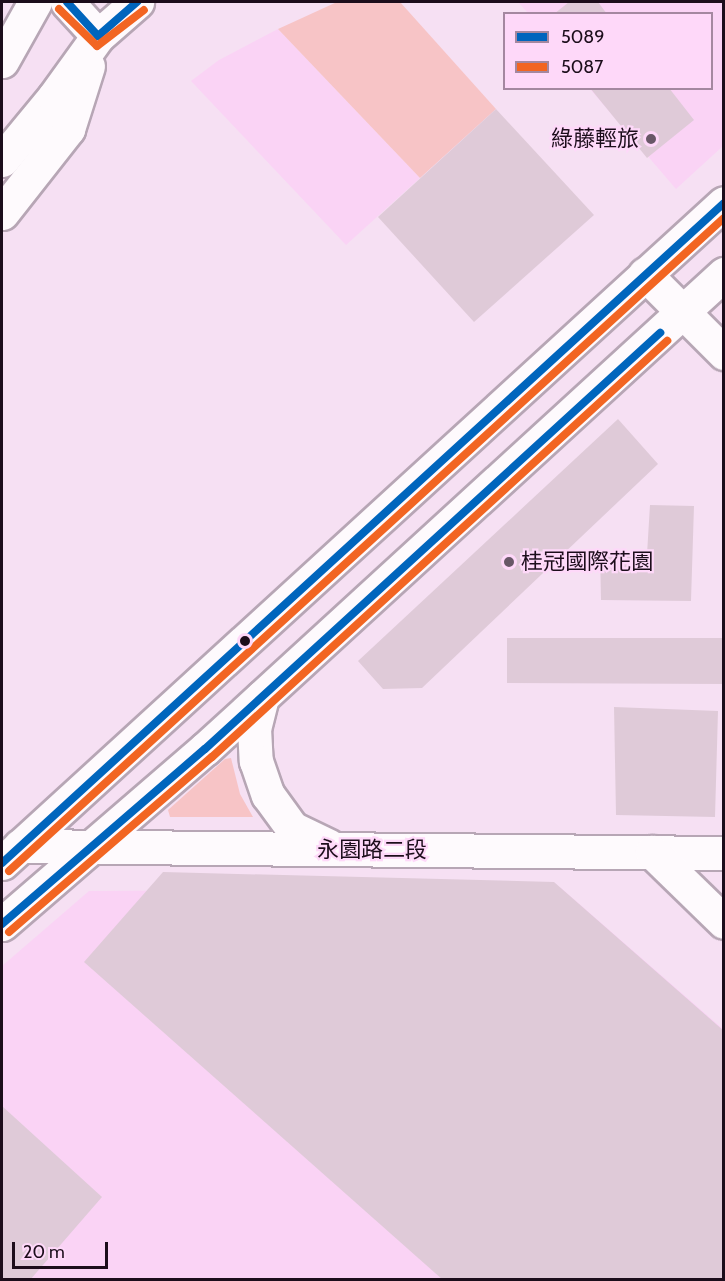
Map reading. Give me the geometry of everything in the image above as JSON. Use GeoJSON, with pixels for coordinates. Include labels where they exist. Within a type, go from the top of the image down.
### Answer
{"type":"FeatureCollection","features":[{"type":"Feature","properties":{"kind":"main road"},"geometry":{"type":"LineString","coordinates":[[2,17],[21,2]]}},
{"type":"Feature","properties":{"kind":"main road"},"geometry":{"type":"LineString","coordinates":[[2,61],[35,2]]}},
{"type":"Feature","properties":{"kind":"main road"},"geometry":{"type":"LineString","coordinates":[[67,2],[98,36]]}},
{"type":"Feature","properties":{"kind":"main road"},"geometry":{"type":"LineString","coordinates":[[2,160],[54,97],[98,36],[137,2]]}},
{"type":"Feature","properties":{"kind":"main road"},"geometry":{"type":"LineString","coordinates":[[2,213],[68,129],[98,36]]}},
{"type":"Feature","properties":{"kind":"main road"},"geometry":{"type":"LineString","coordinates":[[11,855],[723,203]]}},
{"type":"Feature","properties":{"kind":"main road"},"geometry":{"type":"LineString","coordinates":[[645,274],[723,353]]}},
{"type":"Feature","properties":{"kind":"main road"},"geometry":{"type":"LineString","coordinates":[[2,924],[92,848],[262,697],[723,274]]}},
{"type":"Feature","properties":{"kind":"main road"},"geometry":{"type":"LineString","coordinates":[[262,697],[254,728],[256,761],[268,795],[292,828],[336,850]]}},
{"type":"Feature","properties":{"kind":"main road","name":"永園路二段"},"geometry":{"type":"LineString","coordinates":[[11,855],[92,848],[723,853]]}},
{"type":"Feature","properties":{"kind":"main road"},"geometry":{"type":"LineString","coordinates":[[652,852],[723,922]]}},
{"type":"Feature","properties":{"kind":"shaded area"},"geometry":{"type":"Polygon","coordinates":[[[337,2],[400,2],[496,109],[420,178],[278,29],[337,2]]]}},
{"type":"Feature","properties":{"kind":"shaded area"},"geometry":{"type":"Polygon","coordinates":[[[518,2],[723,2],[723,146],[676,189],[591,90],[713,90],[713,12],[527,12],[518,2]]]}},
{"type":"Feature","properties":{"kind":"shaded area"},"geometry":{"type":"Polygon","coordinates":[[[278,29],[420,178],[346,245],[191,81],[219,60],[278,29]]]}},
{"type":"Feature","properties":{"kind":"shaded area"},"geometry":{"type":"Polygon","coordinates":[[[231,758],[240,794],[253,817],[170,817],[168,810],[225,759],[231,758]]]}},
{"type":"Feature","properties":{"kind":"shaded area"},"geometry":{"type":"Polygon","coordinates":[[[561,888],[723,1029],[723,1279],[2,1279],[2,966],[89,891],[561,888]]]}},
{"type":"Feature","properties":{"kind":"building"},"geometry":{"type":"Polygon","coordinates":[[[569,2],[598,2],[606,12],[556,12],[569,2]]]}},
{"type":"Feature","properties":{"kind":"building","name":"綠藤輕旅"},"geometry":{"type":"Polygon","coordinates":[[[592,90],[671,90],[694,120],[647,158],[592,90]]]}},
{"type":"Feature","properties":{"kind":"building"},"geometry":{"type":"Polygon","coordinates":[[[496,109],[594,215],[474,322],[378,217],[496,109]]]}},
{"type":"Feature","properties":{"kind":"building","name":"桂冠國際花園"},"geometry":{"type":"Polygon","coordinates":[[[618,419],[658,464],[422,688],[383,689],[358,661],[618,419]]]}},
{"type":"Feature","properties":{"kind":"building"},"geometry":{"type":"Polygon","coordinates":[[[650,505],[694,506],[691,601],[601,600],[600,552],[647,554],[650,505]]]}},
{"type":"Feature","properties":{"kind":"building"},"geometry":{"type":"Polygon","coordinates":[[[507,638],[724,638],[724,684],[507,683],[507,638]]]}},
{"type":"Feature","properties":{"kind":"building"},"geometry":{"type":"Polygon","coordinates":[[[614,707],[718,711],[715,817],[616,815],[614,707]]]}},
{"type":"Feature","properties":{"kind":"building"},"geometry":{"type":"Polygon","coordinates":[[[163,872],[554,882],[724,1031],[724,1280],[443,1280],[84,962],[163,872]]]}},
{"type":"Feature","properties":{"kind":"building"},"geometry":{"type":"Polygon","coordinates":[[[2,1106],[102,1197],[30,1280],[2,1280],[2,1106]]]}},
{"type":"Feature","properties":{"kind":"transit line","name":"5089"},"geometry":{"type":"LineString","coordinates":[[67,2],[98,36],[137,2]]}},
{"type":"Feature","properties":{"kind":"transit line","name":"5087"},"geometry":{"type":"LineString","coordinates":[[59,9],[97,46],[144,10]]}},
{"type":"Feature","properties":{"kind":"transit line","name":"5089"},"geometry":{"type":"LineString","coordinates":[[2,863],[724,203]]}},
{"type":"Feature","properties":{"kind":"transit line","name":"5087"},"geometry":{"type":"LineString","coordinates":[[9,871],[724,218]]}},
{"type":"Feature","properties":{"kind":"transit line","name":"5089"},"geometry":{"type":"LineString","coordinates":[[2,924],[205,749],[660,333]]}},
{"type":"Feature","properties":{"kind":"transit line","name":"5087"},"geometry":{"type":"LineString","coordinates":[[9,932],[212,757],[667,341]]}},
{"type":"Feature","properties":{"kind":"place","name":"綠藤輕旅"},"geometry":{"type":"Point","coordinates":[651,139]}},
{"type":"Feature","properties":{"kind":"place","name":"桂冠國際花園"},"geometry":{"type":"Point","coordinates":[509,562]}}]}
